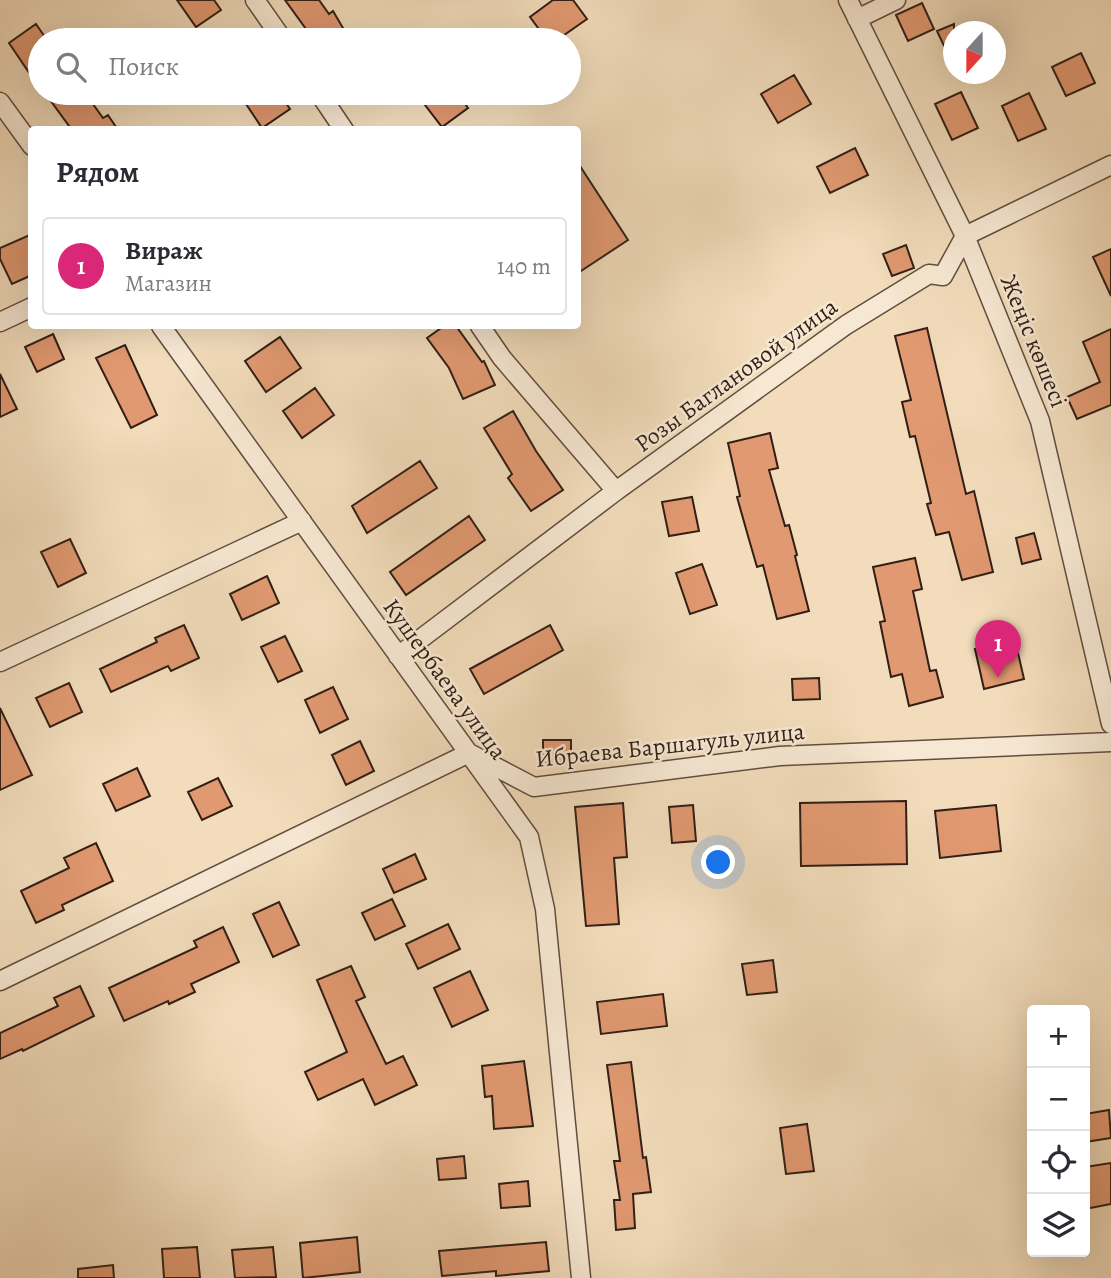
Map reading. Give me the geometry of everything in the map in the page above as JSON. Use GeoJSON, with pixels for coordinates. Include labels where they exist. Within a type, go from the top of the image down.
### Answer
{"type":"FeatureCollection","features":[{"type":"Feature","properties":{"kind":"street"},"geometry":{"type":"LineString","coordinates":[[255,0],[275,28]]}},
{"type":"Feature","properties":{"kind":"street","name":"Жеңіс көшесі"},"geometry":{"type":"LineString","coordinates":[[848,0],[965,236],[1040,421],[1111,724]]}},
{"type":"Feature","properties":{"kind":"street"},"geometry":{"type":"LineString","coordinates":[[857,19],[896,0]]}},
{"type":"Feature","properties":{"kind":"street"},"geometry":{"type":"LineString","coordinates":[[0,102],[28,140]]}},
{"type":"Feature","properties":{"kind":"street"},"geometry":{"type":"LineString","coordinates":[[327,105],[341,126]]}},
{"type":"Feature","properties":{"kind":"street"},"geometry":{"type":"LineString","coordinates":[[965,236],[1111,165]]}},
{"type":"Feature","properties":{"kind":"street","name":"Розы Баглановой улица"},"geometry":{"type":"LineString","coordinates":[[398,656],[616,491],[846,325],[929,274],[943,276],[965,236]]}},
{"type":"Feature","properties":{"kind":"street"},"geometry":{"type":"LineString","coordinates":[[0,322],[28,309]]}},
{"type":"Feature","properties":{"kind":"street","name":"Кушербаева улица"},"geometry":{"type":"LineString","coordinates":[[163,329],[529,837],[545,909],[581,1278]]}},
{"type":"Feature","properties":{"kind":"street"},"geometry":{"type":"LineString","coordinates":[[482,329],[502,358],[616,491]]}},
{"type":"Feature","properties":{"kind":"street"},"geometry":{"type":"LineString","coordinates":[[0,662],[302,522]]}},
{"type":"Feature","properties":{"kind":"street","name":"Ибраева Баршагуль улица"},"geometry":{"type":"LineString","coordinates":[[469,753],[534,787],[780,757],[1111,742]]}},
{"type":"Feature","properties":{"kind":"street"},"geometry":{"type":"LineString","coordinates":[[0,981],[469,753]]}},
{"type":"Feature","properties":{"kind":"building"},"geometry":{"type":"Polygon","coordinates":[[[177,0],[214,0],[221,10],[196,27],[177,0]]]}},
{"type":"Feature","properties":{"kind":"building"},"geometry":{"type":"Polygon","coordinates":[[[285,0],[319,0],[329,14],[333,11],[343,28],[305,28],[285,0]]]}},
{"type":"Feature","properties":{"kind":"building"},"geometry":{"type":"Polygon","coordinates":[[[553,0],[573,0],[587,19],[574,28],[538,28],[530,17],[553,0]]]}},
{"type":"Feature","properties":{"kind":"building"},"geometry":{"type":"Polygon","coordinates":[[[922,3],[934,29],[908,41],[896,15],[922,3]]]}},
{"type":"Feature","properties":{"kind":"building"},"geometry":{"type":"Polygon","coordinates":[[[943,29],[943,44],[937,31],[943,29]]]}},
{"type":"Feature","properties":{"kind":"building"},"geometry":{"type":"Polygon","coordinates":[[[28,30],[28,71],[9,43],[28,30]]]}},
{"type":"Feature","properties":{"kind":"building"},"geometry":{"type":"Polygon","coordinates":[[[1081,53],[1095,83],[1066,96],[1052,67],[1081,53]]]}},
{"type":"Feature","properties":{"kind":"building"},"geometry":{"type":"Polygon","coordinates":[[[794,75],[811,104],[778,123],[761,94],[794,75]]]}},
{"type":"Feature","properties":{"kind":"building"},"geometry":{"type":"Polygon","coordinates":[[[961,92],[978,128],[952,140],[935,104],[961,92]]]}},
{"type":"Feature","properties":{"kind":"building"},"geometry":{"type":"Polygon","coordinates":[[[1029,93],[1046,129],[1018,141],[1002,106],[1029,93]]]}},
{"type":"Feature","properties":{"kind":"building"},"geometry":{"type":"Polygon","coordinates":[[[54,105],[94,105],[103,118],[108,115],[115,126],[69,126],[54,105]]]}},
{"type":"Feature","properties":{"kind":"building"},"geometry":{"type":"Polygon","coordinates":[[[247,105],[287,105],[290,109],[265,126],[261,126],[247,105]]]}},
{"type":"Feature","properties":{"kind":"building"},"geometry":{"type":"Polygon","coordinates":[[[425,105],[466,105],[468,108],[441,126],[425,105]]]}},
{"type":"Feature","properties":{"kind":"building"},"geometry":{"type":"Polygon","coordinates":[[[855,148],[868,175],[830,193],[817,167],[855,148]]]}},
{"type":"Feature","properties":{"kind":"building"},"geometry":{"type":"Polygon","coordinates":[[[581,168],[628,240],[581,271],[581,168]]]}},
{"type":"Feature","properties":{"kind":"building"},"geometry":{"type":"Polygon","coordinates":[[[28,236],[28,277],[12,284],[0,259],[0,248],[28,236]]]}},
{"type":"Feature","properties":{"kind":"building"},"geometry":{"type":"Polygon","coordinates":[[[906,245],[914,268],[892,276],[883,254],[906,245]]]}},
{"type":"Feature","properties":{"kind":"building"},"geometry":{"type":"Polygon","coordinates":[[[1111,249],[1111,296],[1093,257],[1111,249]]]}},
{"type":"Feature","properties":{"kind":"building"},"geometry":{"type":"Polygon","coordinates":[[[927,328],[966,494],[974,491],[993,572],[962,580],[949,532],[936,535],[927,504],[931,503],[915,436],[910,437],[902,402],[911,400],[895,336],[927,328]]]}},
{"type":"Feature","properties":{"kind":"building"},"geometry":{"type":"Polygon","coordinates":[[[440,329],[458,329],[482,362],[484,361],[495,385],[463,399],[449,368],[427,338],[440,329]]]}},
{"type":"Feature","properties":{"kind":"building"},"geometry":{"type":"Polygon","coordinates":[[[1111,329],[1111,405],[1077,419],[1067,397],[1100,382],[1083,342],[1111,329]]]}},
{"type":"Feature","properties":{"kind":"building"},"geometry":{"type":"Polygon","coordinates":[[[53,334],[64,359],[37,372],[25,347],[53,334]]]}},
{"type":"Feature","properties":{"kind":"building"},"geometry":{"type":"Polygon","coordinates":[[[280,337],[301,368],[266,392],[245,361],[280,337]]]}},
{"type":"Feature","properties":{"kind":"building"},"geometry":{"type":"Polygon","coordinates":[[[125,345],[157,415],[131,428],[96,358],[125,345]]]}},
{"type":"Feature","properties":{"kind":"building"},"geometry":{"type":"Polygon","coordinates":[[[0,374],[17,409],[0,417],[0,374]]]}},
{"type":"Feature","properties":{"kind":"building"},"geometry":{"type":"Polygon","coordinates":[[[315,388],[334,415],[302,438],[283,411],[315,388]]]}},
{"type":"Feature","properties":{"kind":"building"},"geometry":{"type":"Polygon","coordinates":[[[513,411],[563,490],[531,511],[508,478],[512,474],[484,428],[513,411]]]}},
{"type":"Feature","properties":{"kind":"building"},"geometry":{"type":"Polygon","coordinates":[[[770,433],[778,468],[769,470],[785,526],[789,525],[809,611],[777,619],[763,565],[757,567],[737,497],[740,496],[728,443],[770,433]]]}},
{"type":"Feature","properties":{"kind":"building"},"geometry":{"type":"Polygon","coordinates":[[[420,461],[437,488],[367,533],[352,506],[420,461]]]}},
{"type":"Feature","properties":{"kind":"building"},"geometry":{"type":"Polygon","coordinates":[[[692,497],[699,531],[669,536],[662,502],[692,497]]]}},
{"type":"Feature","properties":{"kind":"building"},"geometry":{"type":"Polygon","coordinates":[[[469,516],[485,540],[406,595],[390,572],[469,516]]]}},
{"type":"Feature","properties":{"kind":"building"},"geometry":{"type":"Polygon","coordinates":[[[1034,533],[1041,559],[1022,564],[1016,538],[1034,533]]]}},
{"type":"Feature","properties":{"kind":"building"},"geometry":{"type":"Polygon","coordinates":[[[70,539],[86,573],[58,587],[41,552],[70,539]]]}},
{"type":"Feature","properties":{"kind":"building"},"geometry":{"type":"Polygon","coordinates":[[[915,558],[922,589],[913,591],[930,671],[936,670],[943,697],[909,706],[902,674],[891,677],[880,622],[885,621],[873,567],[915,558]]]}},
{"type":"Feature","properties":{"kind":"building"},"geometry":{"type":"Polygon","coordinates":[[[702,564],[717,605],[690,614],[676,573],[702,564]]]}},
{"type":"Feature","properties":{"kind":"building"},"geometry":{"type":"Polygon","coordinates":[[[267,576],[279,603],[242,620],[230,594],[267,576]]]}},
{"type":"Feature","properties":{"kind":"building"},"geometry":{"type":"Polygon","coordinates":[[[184,625],[199,658],[171,671],[168,666],[111,692],[100,669],[157,642],[155,638],[184,625]]]}},
{"type":"Feature","properties":{"kind":"building"},"geometry":{"type":"Polygon","coordinates":[[[550,625],[563,650],[484,694],[470,669],[550,625]]]}},
{"type":"Feature","properties":{"kind":"building"},"geometry":{"type":"Polygon","coordinates":[[[285,636],[302,671],[278,682],[261,647],[285,636]]]}},
{"type":"Feature","properties":{"kind":"building"},"geometry":{"type":"Polygon","coordinates":[[[1015,640],[1024,679],[984,689],[975,649],[1015,640]]]}},
{"type":"Feature","properties":{"kind":"building"},"geometry":{"type":"Polygon","coordinates":[[[819,678],[820,699],[793,700],[792,679],[819,678]]]}},
{"type":"Feature","properties":{"kind":"building"},"geometry":{"type":"Polygon","coordinates":[[[69,683],[82,712],[50,727],[36,698],[69,683]]]}},
{"type":"Feature","properties":{"kind":"building"},"geometry":{"type":"Polygon","coordinates":[[[333,687],[348,719],[320,733],[305,700],[333,687]]]}},
{"type":"Feature","properties":{"kind":"building"},"geometry":{"type":"Polygon","coordinates":[[[0,708],[32,775],[0,790],[0,708]]]}},
{"type":"Feature","properties":{"kind":"building"},"geometry":{"type":"Polygon","coordinates":[[[543,740],[571,740],[571,763],[543,763],[543,740]]]}},
{"type":"Feature","properties":{"kind":"building"},"geometry":{"type":"Polygon","coordinates":[[[360,741],[374,771],[346,785],[332,755],[360,741]]]}},
{"type":"Feature","properties":{"kind":"building"},"geometry":{"type":"Polygon","coordinates":[[[137,768],[150,796],[116,811],[103,784],[137,768]]]}},
{"type":"Feature","properties":{"kind":"building"},"geometry":{"type":"Polygon","coordinates":[[[218,778],[232,806],[202,820],[188,792],[218,778]]]}},
{"type":"Feature","properties":{"kind":"building"},"geometry":{"type":"Polygon","coordinates":[[[906,801],[907,864],[801,866],[800,803],[906,801]]]}},
{"type":"Feature","properties":{"kind":"building"},"geometry":{"type":"Polygon","coordinates":[[[623,803],[627,857],[614,858],[619,924],[586,926],[575,807],[623,803]]]}},
{"type":"Feature","properties":{"kind":"building"},"geometry":{"type":"Polygon","coordinates":[[[693,805],[696,841],[672,843],[669,807],[693,805]]]}},
{"type":"Feature","properties":{"kind":"building"},"geometry":{"type":"Polygon","coordinates":[[[996,805],[1001,851],[940,858],[935,811],[996,805]]]}},
{"type":"Feature","properties":{"kind":"building"},"geometry":{"type":"Polygon","coordinates":[[[96,843],[113,881],[62,905],[64,910],[36,923],[21,891],[69,868],[64,858],[96,843]]]}},
{"type":"Feature","properties":{"kind":"building"},"geometry":{"type":"Polygon","coordinates":[[[415,854],[426,879],[394,893],[383,869],[415,854]]]}},
{"type":"Feature","properties":{"kind":"building"},"geometry":{"type":"Polygon","coordinates":[[[392,899],[405,926],[375,940],[362,913],[392,899]]]}},
{"type":"Feature","properties":{"kind":"building"},"geometry":{"type":"Polygon","coordinates":[[[279,902],[299,945],[273,957],[253,914],[279,902]]]}},
{"type":"Feature","properties":{"kind":"building"},"geometry":{"type":"Polygon","coordinates":[[[448,924],[460,949],[418,969],[406,944],[448,924]]]}},
{"type":"Feature","properties":{"kind":"building"},"geometry":{"type":"Polygon","coordinates":[[[223,927],[239,962],[191,984],[195,992],[124,1021],[109,988],[197,947],[194,941],[223,927]]]}},
{"type":"Feature","properties":{"kind":"building"},"geometry":{"type":"Polygon","coordinates":[[[773,960],[777,992],[747,995],[742,964],[773,960]]]}},
{"type":"Feature","properties":{"kind":"building"},"geometry":{"type":"Polygon","coordinates":[[[351,966],[365,997],[356,1001],[386,1064],[403,1056],[417,1085],[375,1105],[363,1079],[318,1100],[305,1072],[347,1052],[317,980],[351,966]]]}},
{"type":"Feature","properties":{"kind":"building"},"geometry":{"type":"Polygon","coordinates":[[[470,971],[488,1010],[452,1027],[434,988],[470,971]]]}},
{"type":"Feature","properties":{"kind":"building"},"geometry":{"type":"Polygon","coordinates":[[[80,986],[94,1016],[23,1051],[22,1049],[0,1059],[0,1033],[58,1006],[54,998],[80,986]]]}},
{"type":"Feature","properties":{"kind":"building"},"geometry":{"type":"Polygon","coordinates":[[[663,994],[667,1026],[601,1034],[597,1002],[663,994]]]}},
{"type":"Feature","properties":{"kind":"building"},"geometry":{"type":"Polygon","coordinates":[[[524,1061],[533,1126],[494,1129],[492,1096],[485,1097],[482,1066],[524,1061]]]}},
{"type":"Feature","properties":{"kind":"building"},"geometry":{"type":"Polygon","coordinates":[[[631,1062],[643,1158],[646,1157],[651,1192],[633,1194],[635,1228],[616,1230],[614,1200],[620,1200],[614,1161],[620,1161],[607,1065],[631,1062]]]}},
{"type":"Feature","properties":{"kind":"building"},"geometry":{"type":"Polygon","coordinates":[[[1109,1110],[1111,1138],[1090,1141],[1090,1113],[1109,1110]]]}},
{"type":"Feature","properties":{"kind":"building"},"geometry":{"type":"Polygon","coordinates":[[[807,1124],[814,1171],[786,1174],[780,1128],[807,1124]]]}},
{"type":"Feature","properties":{"kind":"building"},"geometry":{"type":"Polygon","coordinates":[[[464,1156],[466,1178],[439,1180],[437,1159],[464,1156]]]}},
{"type":"Feature","properties":{"kind":"building"},"geometry":{"type":"Polygon","coordinates":[[[1111,1163],[1111,1204],[1090,1208],[1090,1166],[1111,1163]]]}},
{"type":"Feature","properties":{"kind":"building"},"geometry":{"type":"Polygon","coordinates":[[[528,1181],[530,1206],[501,1208],[499,1184],[528,1181]]]}},
{"type":"Feature","properties":{"kind":"building"},"geometry":{"type":"Polygon","coordinates":[[[357,1237],[360,1272],[303,1278],[300,1243],[357,1237]]]}},
{"type":"Feature","properties":{"kind":"building"},"geometry":{"type":"Polygon","coordinates":[[[546,1242],[549,1271],[496,1276],[496,1271],[442,1276],[439,1251],[546,1242]]]}},
{"type":"Feature","properties":{"kind":"building"},"geometry":{"type":"Polygon","coordinates":[[[197,1247],[200,1278],[164,1278],[162,1249],[197,1247]]]}},
{"type":"Feature","properties":{"kind":"building"},"geometry":{"type":"Polygon","coordinates":[[[273,1247],[276,1277],[235,1278],[232,1250],[273,1247]]]}},
{"type":"Feature","properties":{"kind":"building"},"geometry":{"type":"Polygon","coordinates":[[[113,1265],[114,1278],[78,1278],[78,1269],[113,1265]]]}},
{"type":"Feature","properties":{"kind":"place","name":"Вираж"},"geometry":{"type":"Point","coordinates":[998,678]}}]}
